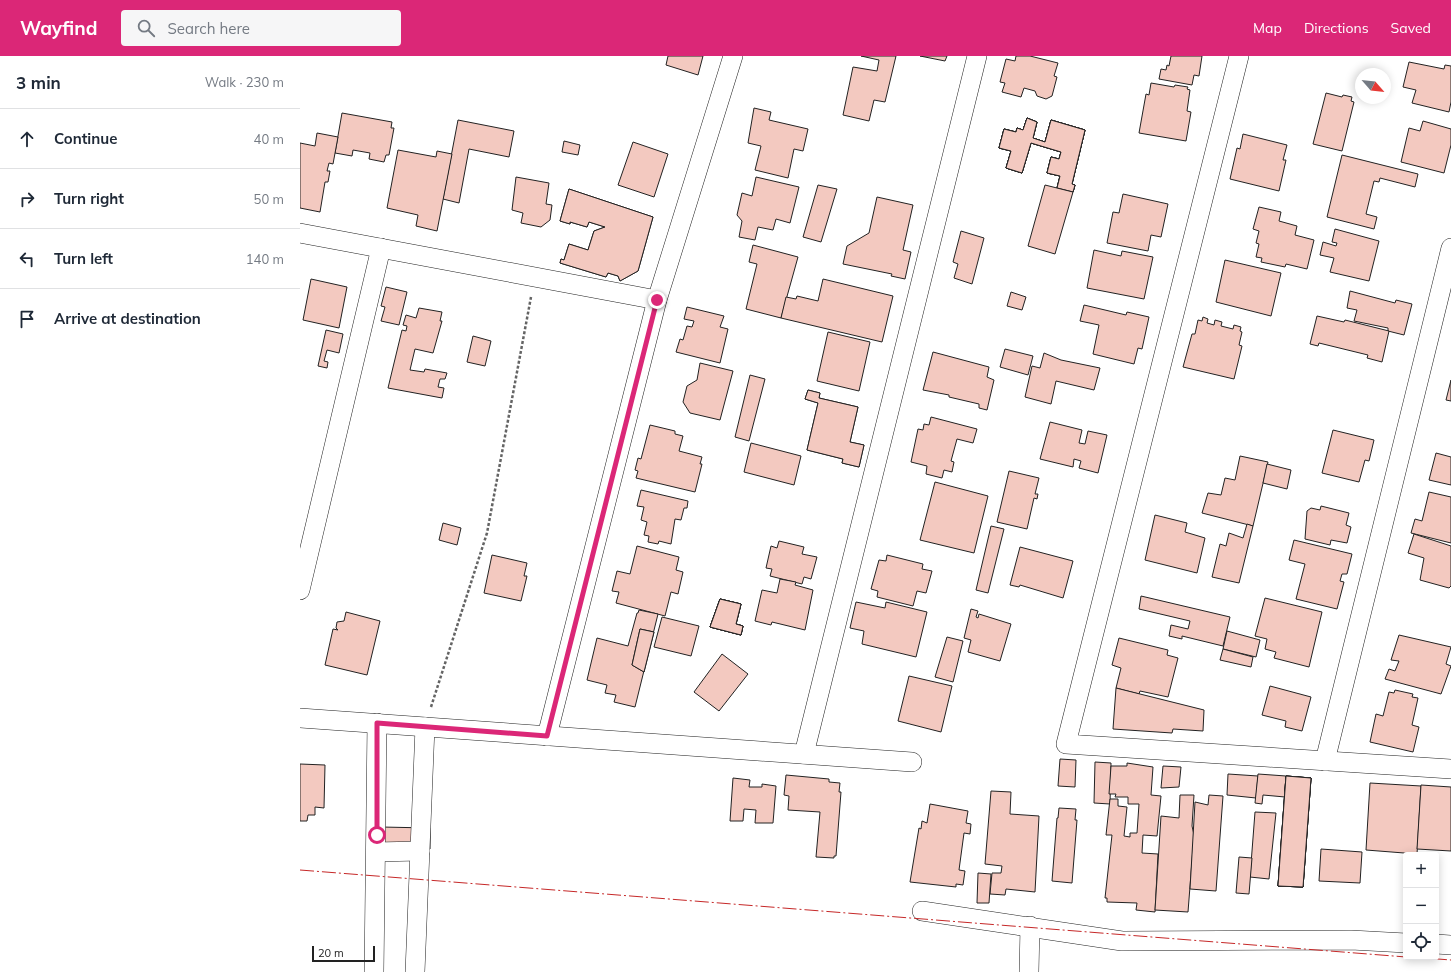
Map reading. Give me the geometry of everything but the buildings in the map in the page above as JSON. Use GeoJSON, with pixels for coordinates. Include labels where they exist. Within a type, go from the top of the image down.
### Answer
{"type":"FeatureCollection","features":[{"type":"Feature","properties":{"kind":"street"},"geometry":{"type":"LineString","coordinates":[[547,736],[657,300],[733,56]]}},
{"type":"Feature","properties":{"kind":"street"},"geometry":{"type":"LineString","coordinates":[[804,754],[978,56]]}},
{"type":"Feature","properties":{"kind":"street"},"geometry":{"type":"LineString","coordinates":[[1239,56],[1066,744],[1451,769]]}},
{"type":"Feature","properties":{"kind":"street"},"geometry":{"type":"LineString","coordinates":[[300,233],[657,300]]}},
{"type":"Feature","properties":{"kind":"street"},"geometry":{"type":"LineString","coordinates":[[300,590],[380,248]]}},
{"type":"Feature","properties":{"kind":"street"},"geometry":{"type":"LineString","coordinates":[[1326,761],[1451,248]]}},
{"type":"Feature","properties":{"kind":"street"},"geometry":{"type":"LineString","coordinates":[[300,718],[912,762]]}},
{"type":"Feature","properties":{"kind":"street"},"geometry":{"type":"LineString","coordinates":[[374,972],[377,723]]}},
{"type":"Feature","properties":{"kind":"street"},"geometry":{"type":"LineString","coordinates":[[415,972],[425,727]]}},
{"type":"Feature","properties":{"kind":"street"},"geometry":{"type":"LineString","coordinates":[[376,852],[420,851]]}},
{"type":"Feature","properties":{"kind":"street"},"geometry":{"type":"LineString","coordinates":[[922,912],[1122,940],[1351,940],[1403,943]]}},
{"type":"Feature","properties":{"kind":"street"},"geometry":{"type":"LineString","coordinates":[[1029,972],[1030,926]]}},
{"type":"Feature","properties":{"kind":"street"},"geometry":{"type":"LineString","coordinates":[[1439,944],[1451,945]]}},
{"type":"Feature","properties":{"kind":"path"},"geometry":{"type":"LineString","coordinates":[[425,727],[487,533],[535,277]]}},
{"type":"Feature","properties":{"kind":"power"},"geometry":{"type":"LineString","coordinates":[[300,870],[1403,957]]}},
{"type":"Feature","properties":{"kind":"power"},"geometry":{"type":"LineString","coordinates":[[1439,959],[1451,960]]}},
{"type":"Feature","properties":{"kind":"route"},"geometry":{"type":"LineString","coordinates":[[377,835],[377,723],[547,736],[657,300]]}}]}
